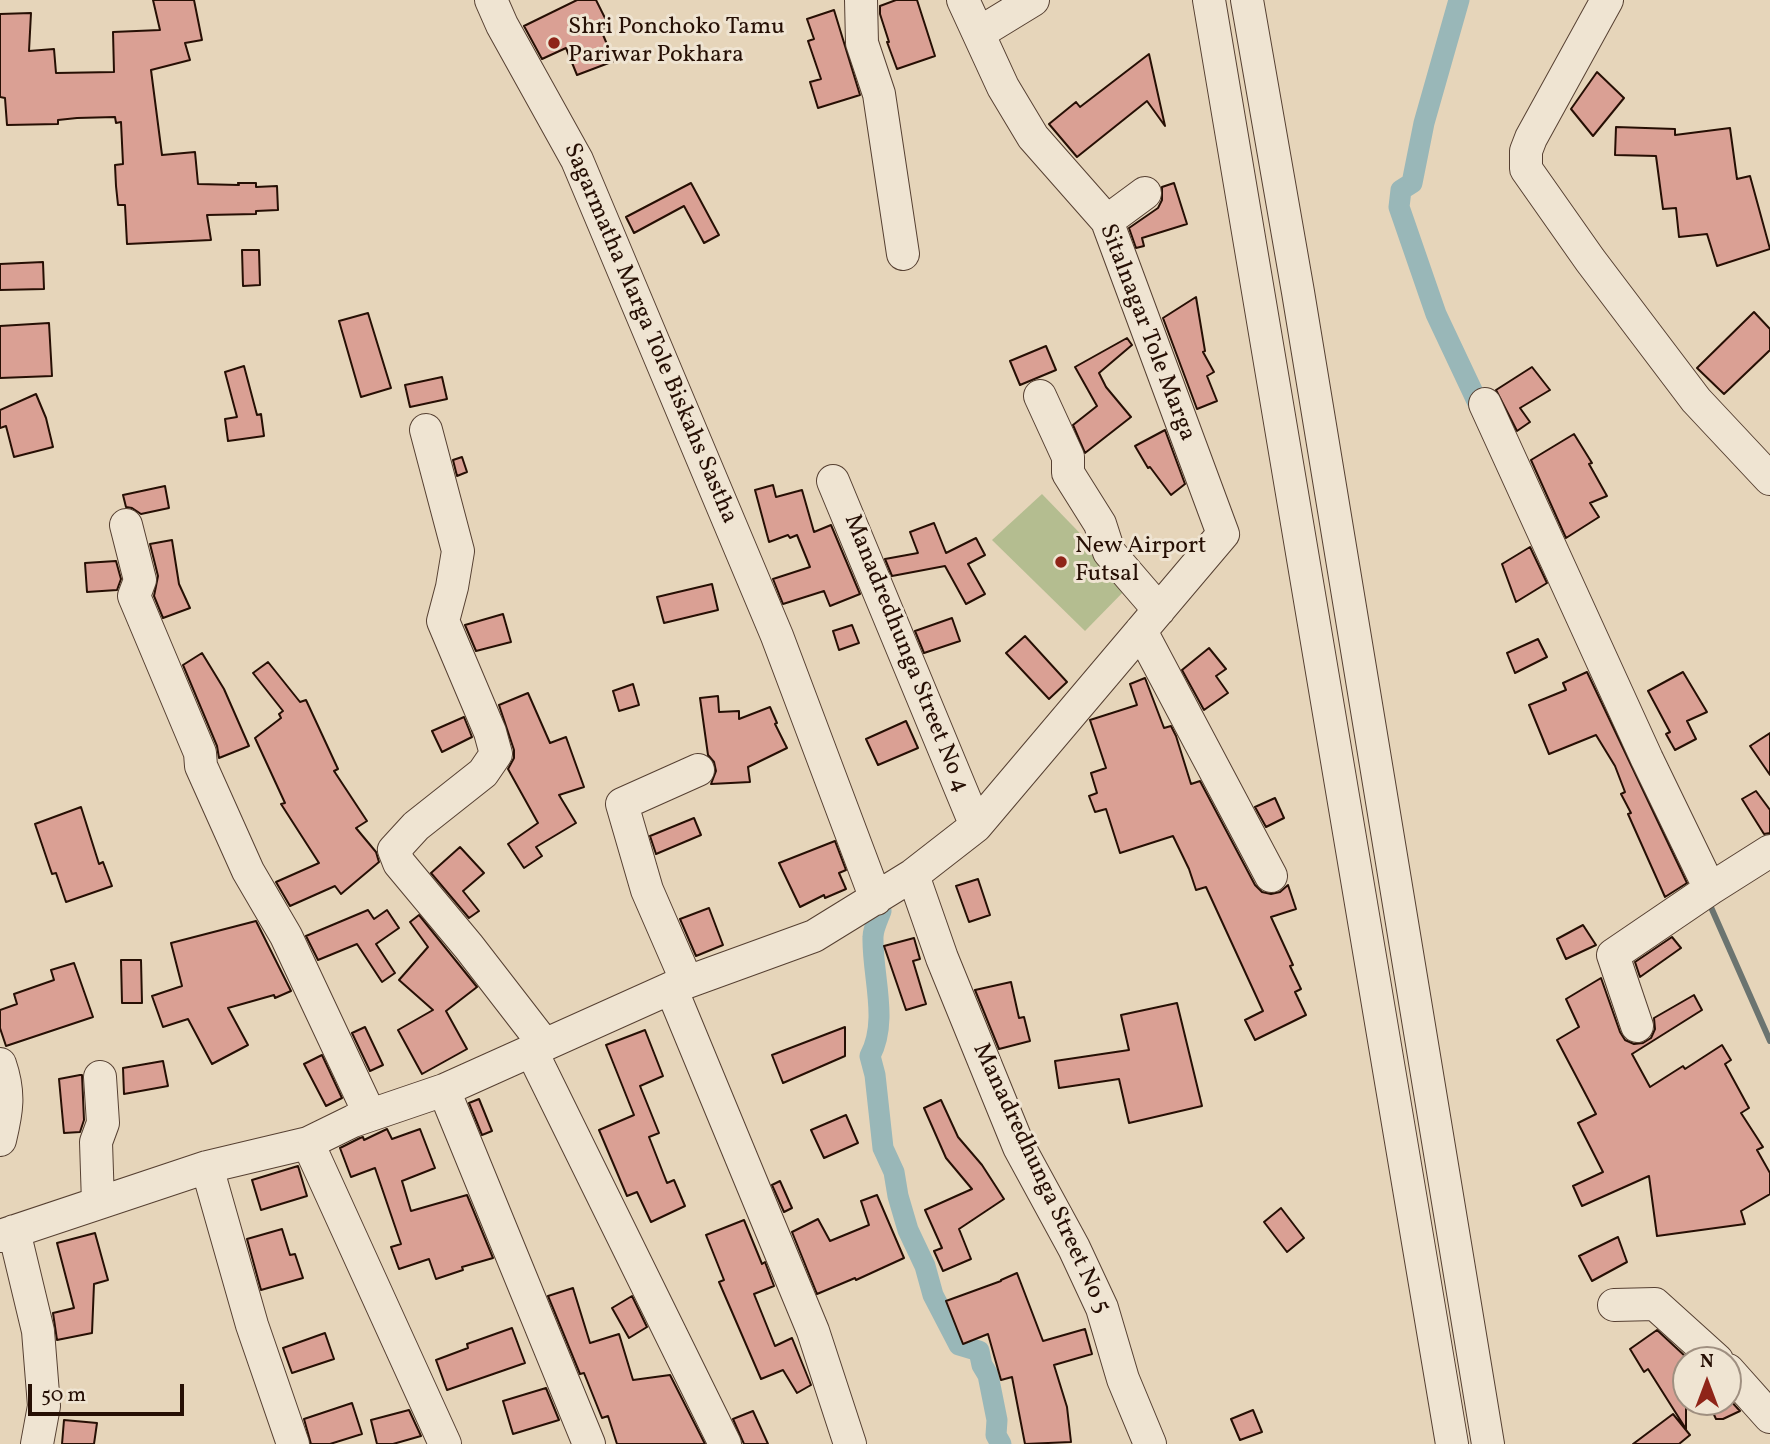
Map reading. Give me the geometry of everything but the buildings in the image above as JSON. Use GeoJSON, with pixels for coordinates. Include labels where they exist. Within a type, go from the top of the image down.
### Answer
{"type":"FeatureCollection","features":[{"type":"Feature","properties":{"kind":"street","name":"Sagarmatha Marga Tole Biskahs Sastha"},"geometry":{"type":"LineString","coordinates":[[491,0],[577,160],[777,636],[876,898]]}},
{"type":"Feature","properties":{"kind":"street"},"geometry":{"type":"LineString","coordinates":[[861,0],[862,43],[879,94],[903,254]]}},
{"type":"Feature","properties":{"kind":"street","name":"Sitalnagar Tole Marga"},"geometry":{"type":"LineString","coordinates":[[963,0],[1003,87],[1033,137],[1107,221],[1223,534],[1150,621]]}},
{"type":"Feature","properties":{"kind":"street"},"geometry":{"type":"LineString","coordinates":[[979,33],[1033,0]]}},
{"type":"Feature","properties":{"kind":"street"},"geometry":{"type":"LineString","coordinates":[[1209,0],[1452,1444]]}},
{"type":"Feature","properties":{"kind":"street"},"geometry":{"type":"LineString","coordinates":[[1247,0],[1298,292],[1488,1444]]}},
{"type":"Feature","properties":{"kind":"street"},"geometry":{"type":"LineString","coordinates":[[1607,0],[1531,138],[1526,151],[1526,169],[1590,260],[1696,400],[1770,479]]}},
{"type":"Feature","properties":{"kind":"street"},"geometry":{"type":"LineString","coordinates":[[1107,221],[1145,193]]}},
{"type":"Feature","properties":{"kind":"street"},"geometry":{"type":"LineString","coordinates":[[1040,396],[1068,457],[1068,473],[1100,524],[1109,552],[1150,621],[1270,876]]}},
{"type":"Feature","properties":{"kind":"street"},"geometry":{"type":"LineString","coordinates":[[1485,404],[1647,759],[1710,888]]}},
{"type":"Feature","properties":{"kind":"street"},"geometry":{"type":"LineString","coordinates":[[426,430],[457,551],[452,587],[443,621],[490,732],[496,754],[483,773],[416,826],[394,850],[399,863],[469,947],[538,1047],[725,1444]]}},
{"type":"Feature","properties":{"kind":"street","name":"Manadredhunga Street No 4"},"geometry":{"type":"LineString","coordinates":[[833,481],[976,827]]}},
{"type":"Feature","properties":{"kind":"street"},"geometry":{"type":"LineString","coordinates":[[126,525],[140,580],[134,596],[200,753],[201,766],[248,871],[286,936],[370,1115]]}},
{"type":"Feature","properties":{"kind":"street"},"geometry":{"type":"LineString","coordinates":[[37,1444],[44,1406],[38,1331],[4,1231],[207,1167],[307,1143],[370,1115],[444,1090],[679,985],[814,936],[913,875],[976,827],[1150,621]]}},
{"type":"Feature","properties":{"kind":"street"},"geometry":{"type":"LineString","coordinates":[[698,769],[622,804],[679,985],[813,1331],[850,1444]]}},
{"type":"Feature","properties":{"kind":"street"},"geometry":{"type":"LineString","coordinates":[[1637,1026],[1613,955],[1710,888],[1770,851]]}},
{"type":"Feature","properties":{"kind":"street","name":"Manadredhunga Street No 5"},"geometry":{"type":"LineString","coordinates":[[913,875],[942,958],[1019,1147],[1074,1248],[1102,1308],[1123,1378],[1150,1444]]}},
{"type":"Feature","properties":{"kind":"street"},"geometry":{"type":"LineString","coordinates":[[0,1064],[8,1089],[6,1117],[0,1140]]}},
{"type":"Feature","properties":{"kind":"street"},"geometry":{"type":"LineString","coordinates":[[98,1203],[96,1142],[103,1123],[100,1077]]}},
{"type":"Feature","properties":{"kind":"street"},"geometry":{"type":"LineString","coordinates":[[444,1090],[589,1444]]}},
{"type":"Feature","properties":{"kind":"street"},"geometry":{"type":"LineString","coordinates":[[307,1143],[445,1444]]}},
{"type":"Feature","properties":{"kind":"street"},"geometry":{"type":"LineString","coordinates":[[207,1167],[252,1325],[293,1444]]}},
{"type":"Feature","properties":{"kind":"street"},"geometry":{"type":"LineString","coordinates":[[1614,1306],[1656,1304],[1702,1346]]}},
{"type":"Feature","properties":{"kind":"street"},"geometry":{"type":"LineString","coordinates":[[1742,1386],[1770,1417]]}},
{"type":"Feature","properties":{"kind":"green space","name":"New Airport Futsal"},"geometry":{"type":"Polygon","coordinates":[[[1042,494],[1130,585],[1085,631],[992,540],[1042,494]]]}},
{"type":"Feature","properties":{"kind":"waterway"},"geometry":{"type":"LineString","coordinates":[[1459,0],[1424,123],[1412,183],[1401,190],[1399,207],[1436,314],[1485,418]]}},
{"type":"Feature","properties":{"kind":"waterway"},"geometry":{"type":"LineString","coordinates":[[879,890],[876,892],[877,903],[881,911],[873,937],[879,1013],[876,1042],[870,1056],[875,1075],[883,1148],[894,1172],[908,1230],[925,1266],[933,1295],[959,1345],[979,1351],[982,1365],[988,1375],[997,1420],[996,1435],[1001,1444]]}},
{"type":"Feature","properties":{"kind":"waterway"},"geometry":{"type":"LineString","coordinates":[[1710,905],[1770,1041]]}},
{"type":"Feature","properties":{"kind":"place","name":"Shri Ponchoko Tamu Pariwar Pokhara"},"geometry":{"type":"Point","coordinates":[554,43]}},
{"type":"Feature","properties":{"kind":"place","name":"New Airport Futsal"},"geometry":{"type":"Point","coordinates":[1061,562]}}]}
